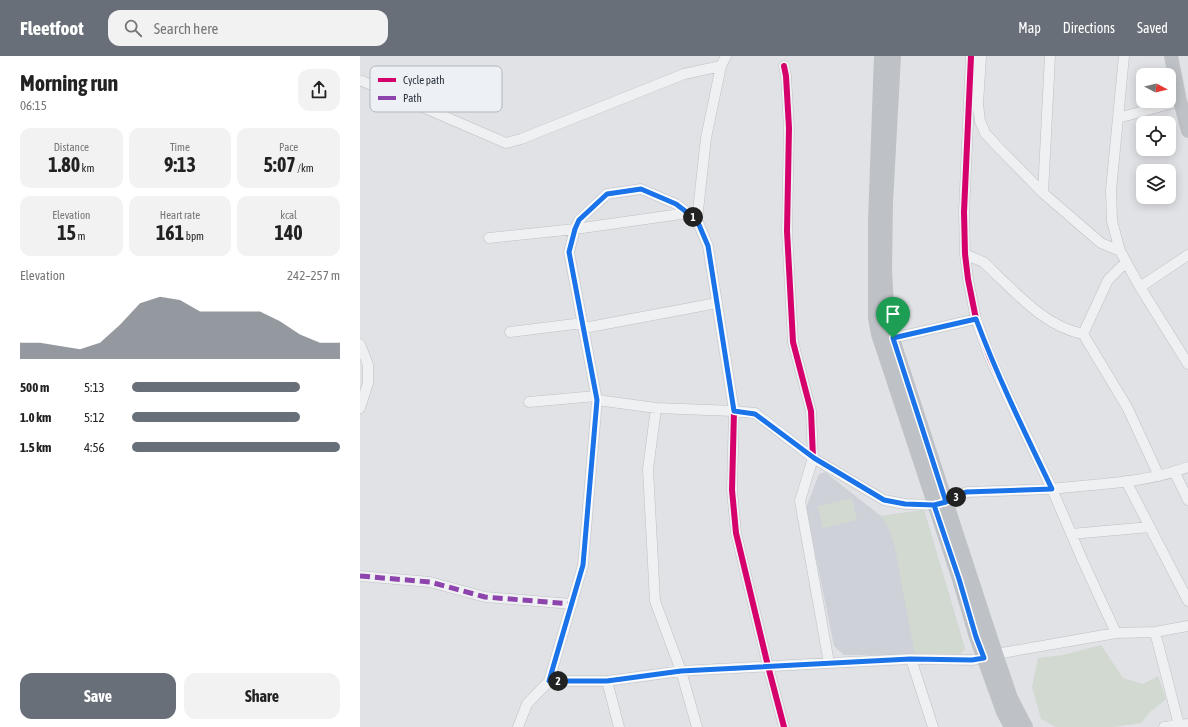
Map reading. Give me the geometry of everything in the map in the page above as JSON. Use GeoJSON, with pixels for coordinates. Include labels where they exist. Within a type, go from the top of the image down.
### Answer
{"type":"FeatureCollection","features":[{"type":"Feature","properties":{"kind":"street"},"geometry":{"type":"LineString","coordinates":[[697,220],[706,138],[721,66],[726,56]]}},
{"type":"Feature","properties":{"kind":"street"},"geometry":{"type":"LineString","coordinates":[[881,56],[875,221],[875,318],[878,334],[899,395],[940,503]]}},
{"type":"Feature","properties":{"kind":"street"},"geometry":{"type":"LineString","coordinates":[[894,56],[886,202],[885,271],[888,324],[940,503],[990,656],[1004,712],[1010,727]]}},
{"type":"Feature","properties":{"kind":"street"},"geometry":{"type":"LineString","coordinates":[[971,56],[964,212],[968,279],[976,319],[990,358],[1052,489],[1116,632]]}},
{"type":"Feature","properties":{"kind":"street"},"geometry":{"type":"LineString","coordinates":[[981,56],[978,104],[980,121],[986,133],[1043,193],[1102,243],[1120,251]]}},
{"type":"Feature","properties":{"kind":"street"},"geometry":{"type":"LineString","coordinates":[[1043,193],[1050,56]]}},
{"type":"Feature","properties":{"kind":"street"},"geometry":{"type":"LineString","coordinates":[[1124,56],[1111,190],[1112,221],[1120,251],[1140,287],[1188,364]]}},
{"type":"Feature","properties":{"kind":"street"},"geometry":{"type":"LineString","coordinates":[[1171,56],[1188,131]]}},
{"type":"Feature","properties":{"kind":"street"},"geometry":{"type":"LineString","coordinates":[[434,112],[506,143],[521,139],[684,74],[721,66]]}},
{"type":"Feature","properties":{"kind":"street"},"geometry":{"type":"LineString","coordinates":[[784,66],[789,128],[787,231],[793,342],[811,411],[814,458],[800,501],[829,663]]}},
{"type":"Feature","properties":{"kind":"street"},"geometry":{"type":"LineString","coordinates":[[362,81],[370,84]]}},
{"type":"Feature","properties":{"kind":"street"},"geometry":{"type":"LineString","coordinates":[[1118,118],[1180,101]]}},
{"type":"Feature","properties":{"kind":"street"},"geometry":{"type":"LineString","coordinates":[[518,727],[527,704],[549,681],[583,565],[597,398],[569,252],[579,220],[607,194],[641,189],[676,204],[697,220],[708,246],[734,411],[732,490],[736,533],[784,727]]}},
{"type":"Feature","properties":{"kind":"street"},"geometry":{"type":"LineString","coordinates":[[489,238],[575,229],[688,213]]}},
{"type":"Feature","properties":{"kind":"street"},"geometry":{"type":"LineString","coordinates":[[966,254],[984,263],[1003,282],[1046,319],[1060,327],[1083,334],[1127,407],[1159,476]]}},
{"type":"Feature","properties":{"kind":"street"},"geometry":{"type":"LineString","coordinates":[[1140,287],[1188,256]]}},
{"type":"Feature","properties":{"kind":"street"},"geometry":{"type":"LineString","coordinates":[[1083,334],[1108,280],[1126,262]]}},
{"type":"Feature","properties":{"kind":"street"},"geometry":{"type":"LineString","coordinates":[[510,332],[583,326],[717,303]]}},
{"type":"Feature","properties":{"kind":"street"},"geometry":{"type":"LineString","coordinates":[[893,338],[976,319]]}},
{"type":"Feature","properties":{"kind":"street"},"geometry":{"type":"LineString","coordinates":[[360,344],[368,364],[368,384],[360,408]]}},
{"type":"Feature","properties":{"kind":"street"},"geometry":{"type":"LineString","coordinates":[[528,402],[597,398],[656,408],[734,411],[755,414],[814,458],[884,500],[905,504],[940,503],[966,492],[1052,489],[1126,481],[1159,476],[1188,467]]}},
{"type":"Feature","properties":{"kind":"street"},"geometry":{"type":"LineString","coordinates":[[656,408],[648,469],[656,601],[681,671],[697,727]]}},
{"type":"Feature","properties":{"kind":"street"},"geometry":{"type":"LineString","coordinates":[[1174,471],[1188,500]]}},
{"type":"Feature","properties":{"kind":"street"},"geometry":{"type":"LineString","coordinates":[[1126,481],[1188,601]]}},
{"type":"Feature","properties":{"kind":"street"},"geometry":{"type":"LineString","coordinates":[[1071,534],[1150,527]]}},
{"type":"Feature","properties":{"kind":"street"},"geometry":{"type":"LineString","coordinates":[[360,576],[430,582],[485,598],[572,604]]}},
{"type":"Feature","properties":{"kind":"street"},"geometry":{"type":"LineString","coordinates":[[549,681],[607,681],[681,671],[768,666],[910,659],[972,660],[1116,632],[1155,632],[1188,626]]}},
{"type":"Feature","properties":{"kind":"street"},"geometry":{"type":"LineString","coordinates":[[1155,632],[1183,724],[1164,727]]}},
{"type":"Feature","properties":{"kind":"street"},"geometry":{"type":"LineString","coordinates":[[990,656],[1026,727]]}},
{"type":"Feature","properties":{"kind":"street"},"geometry":{"type":"LineString","coordinates":[[910,659],[933,727]]}},
{"type":"Feature","properties":{"kind":"street"},"geometry":{"type":"LineString","coordinates":[[607,681],[619,727]]}},
{"type":"Feature","properties":{"kind":"shaded area"},"geometry":{"type":"Polygon","coordinates":[[[825,472],[881,516],[924,510],[965,649],[958,655],[844,655],[834,646],[806,508],[819,474],[825,472]]]}},
{"type":"Feature","properties":{"kind":"shaded area"},"geometry":{"type":"Polygon","coordinates":[[[852,498],[857,520],[823,528],[818,506],[852,498]]]}},
{"type":"Feature","properties":{"kind":"shaded area"},"geometry":{"type":"Polygon","coordinates":[[[924,510],[965,649],[959,655],[915,655],[895,548],[889,529],[881,516],[924,510]]]}},
{"type":"Feature","properties":{"kind":"shaded area"},"geometry":{"type":"Polygon","coordinates":[[[1101,645],[1123,678],[1143,684],[1158,676],[1166,699],[1150,712],[1141,723],[1114,727],[1056,727],[1041,719],[1032,687],[1038,658],[1063,655],[1101,645]]]}},
{"type":"Feature","properties":{"kind":"marked path"},"geometry":{"type":"LineString","coordinates":[[360,576],[430,582],[485,597],[572,604]]}},
{"type":"Feature","properties":{"kind":"cycle path"},"geometry":{"type":"LineString","coordinates":[[784,66],[789,128],[787,231],[793,342],[811,411],[813,458],[884,500],[905,504],[934,505],[946,502],[967,492],[1052,489],[990,358],[976,319],[968,279],[965,254],[964,212],[971,56]]}},
{"type":"Feature","properties":{"kind":"cycle path"},"geometry":{"type":"LineString","coordinates":[[607,681],[549,681],[583,565],[597,400],[569,252],[579,220],[607,194],[641,189],[676,204],[697,220],[708,246],[734,411],[732,490],[736,533],[784,727]]}},
{"type":"Feature","properties":{"kind":"route"},"geometry":{"type":"LineString","coordinates":[[893,338],[946,502],[934,505],[905,504],[884,500],[814,458],[755,414],[734,411],[708,246],[697,220],[676,204],[641,189],[607,194],[579,220],[569,252],[597,400],[583,565],[549,681],[607,681],[681,671],[910,659],[972,660],[984,658],[934,505],[946,502],[966,492],[1052,489],[990,358],[976,319],[893,338]]}}]}
